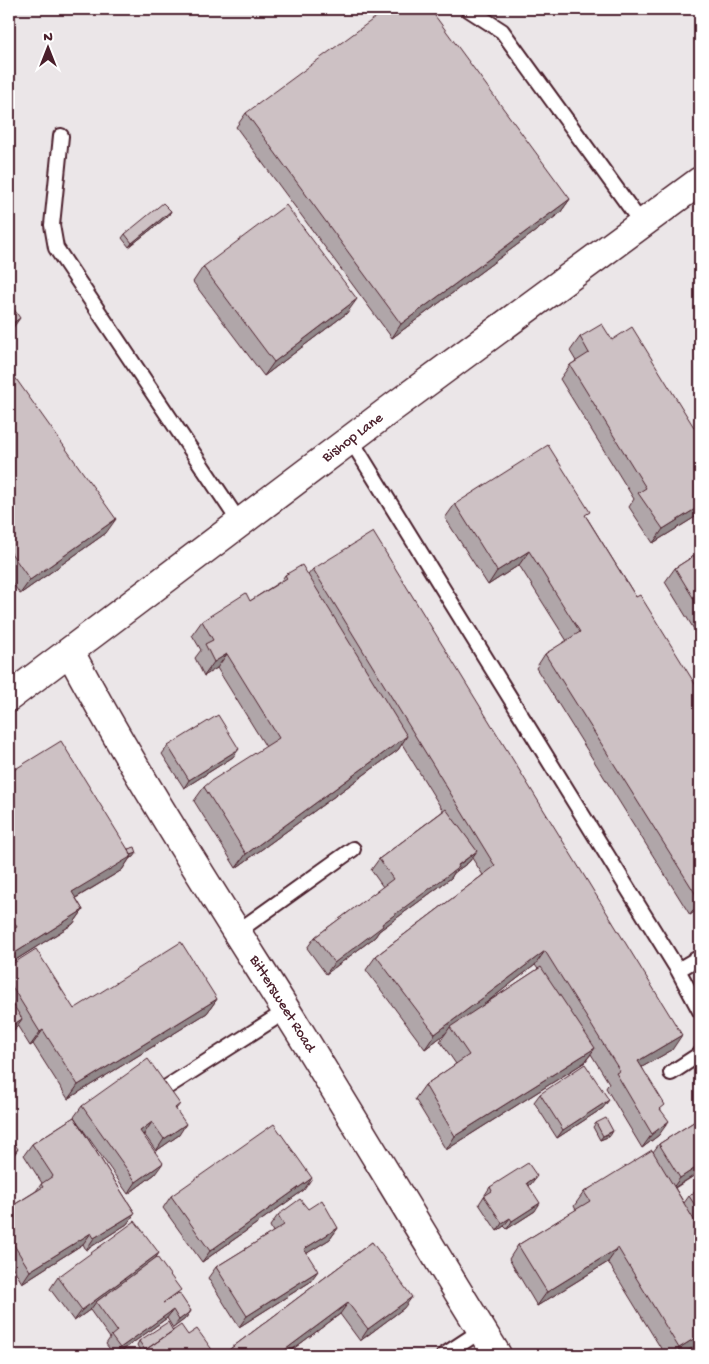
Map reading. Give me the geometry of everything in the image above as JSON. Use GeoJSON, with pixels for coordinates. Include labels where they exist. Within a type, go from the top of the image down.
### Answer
{"type":"FeatureCollection","features":[{"type":"Feature","properties":{"kind":"street","name":"Bishop Lane"},"geometry":{"type":"LineString","coordinates":[[9,697],[700,181]]}},
{"type":"Feature","properties":{"kind":"street","name":"Bittersweet Road"},"geometry":{"type":"LineString","coordinates":[[70,652],[100,708],[144,782],[497,1355]]}},
{"type":"Feature","properties":{"kind":"lane"},"geometry":{"type":"LineString","coordinates":[[468,9],[502,31],[642,224]]}},
{"type":"Feature","properties":{"kind":"lane"},"geometry":{"type":"LineString","coordinates":[[61,136],[52,224],[56,248],[240,523]]}},
{"type":"Feature","properties":{"kind":"lane"},"geometry":{"type":"LineString","coordinates":[[351,440],[678,970],[700,1011]]}},
{"type":"Feature","properties":{"kind":"lane"},"geometry":{"type":"LineString","coordinates":[[237,932],[353,848]]}},
{"type":"Feature","properties":{"kind":"lane"},"geometry":{"type":"LineString","coordinates":[[678,970],[700,957]]}},
{"type":"Feature","properties":{"kind":"lane"},"geometry":{"type":"LineString","coordinates":[[167,1087],[286,1010]]}},
{"type":"Feature","properties":{"kind":"lane"},"geometry":{"type":"LineString","coordinates":[[671,1073],[700,1054]]}},
{"type":"Feature","properties":{"kind":"lane"},"geometry":{"type":"LineString","coordinates":[[444,1355],[482,1330]]}},
{"type":"Feature","properties":{"kind":"shaded area"},"geometry":{"type":"Polygon","coordinates":[[[9,9],[700,9],[700,1355],[9,1355],[9,9]]]}},
{"type":"Feature","properties":{"kind":"building"},"geometry":{"type":"Polygon","coordinates":[[[387,9],[430,9],[570,199],[401,324],[246,113],[387,9]]]}},
{"type":"Feature","properties":{"kind":"building"},"geometry":{"type":"Polygon","coordinates":[[[163,203],[171,211],[132,243],[125,234],[163,203]]]}},
{"type":"Feature","properties":{"kind":"building"},"geometry":{"type":"Polygon","coordinates":[[[286,205],[357,299],[274,362],[203,267],[286,205]]]}},
{"type":"Feature","properties":{"kind":"building"},"geometry":{"type":"Polygon","coordinates":[[[9,302],[20,318],[9,326],[9,302]]]}},
{"type":"Feature","properties":{"kind":"building"},"geometry":{"type":"Polygon","coordinates":[[[602,324],[612,340],[632,327],[700,437],[700,506],[663,529],[638,493],[646,488],[570,365],[589,353],[580,337],[602,324]]]}},
{"type":"Feature","properties":{"kind":"building"},"geometry":{"type":"Polygon","coordinates":[[[9,369],[116,519],[30,580],[9,550],[9,369]]]}},
{"type":"Feature","properties":{"kind":"building"},"geometry":{"type":"Polygon","coordinates":[[[548,445],[590,512],[585,515],[636,597],[640,595],[700,692],[700,901],[545,654],[580,632],[529,551],[497,571],[455,504],[548,445]]]}},
{"type":"Feature","properties":{"kind":"building"},"geometry":{"type":"Polygon","coordinates":[[[373,532],[682,1035],[638,1061],[665,1105],[660,1109],[669,1121],[652,1134],[616,1073],[620,1071],[545,951],[435,1034],[376,956],[495,866],[313,569],[373,532]]]}},
{"type":"Feature","properties":{"kind":"building"},"geometry":{"type":"Polygon","coordinates":[[[700,552],[700,609],[675,568],[700,552]]]}},
{"type":"Feature","properties":{"kind":"building"},"geometry":{"type":"Polygon","coordinates":[[[302,565],[407,736],[246,854],[204,787],[279,738],[227,654],[214,662],[205,644],[213,640],[202,621],[246,593],[250,601],[287,578],[285,575],[302,565]]]}},
{"type":"Feature","properties":{"kind":"building"},"geometry":{"type":"Polygon","coordinates":[[[218,715],[239,749],[189,780],[168,746],[218,715]]]}},
{"type":"Feature","properties":{"kind":"building"},"geometry":{"type":"Polygon","coordinates":[[[61,741],[132,856],[72,892],[83,910],[10,956],[9,932],[17,927],[9,914],[9,773],[61,741]]]}},
{"type":"Feature","properties":{"kind":"building"},"geometry":{"type":"Polygon","coordinates":[[[446,809],[477,851],[334,963],[315,937],[393,879],[379,859],[446,809]]]}},
{"type":"Feature","properties":{"kind":"building"},"geometry":{"type":"Polygon","coordinates":[[[135,847],[137,853],[131,855],[128,849],[135,847]]]}},
{"type":"Feature","properties":{"kind":"building"},"geometry":{"type":"Polygon","coordinates":[[[181,942],[217,999],[78,1085],[43,1030],[40,1032],[9,982],[9,966],[36,949],[74,1009],[181,942]]]}},
{"type":"Feature","properties":{"kind":"building"},"geometry":{"type":"Polygon","coordinates":[[[541,967],[595,1048],[455,1136],[425,1085],[469,1055],[450,1027],[541,967]]]}},
{"type":"Feature","properties":{"kind":"building"},"geometry":{"type":"Polygon","coordinates":[[[9,998],[22,1019],[9,1027],[9,998]]]}},
{"type":"Feature","properties":{"kind":"building"},"geometry":{"type":"Polygon","coordinates":[[[148,1059],[180,1104],[175,1108],[186,1124],[164,1139],[152,1122],[140,1131],[163,1163],[136,1182],[82,1106],[148,1059]]]}},
{"type":"Feature","properties":{"kind":"building"},"geometry":{"type":"Polygon","coordinates":[[[585,1064],[609,1100],[563,1130],[540,1094],[585,1064]]]}},
{"type":"Feature","properties":{"kind":"building"},"geometry":{"type":"Polygon","coordinates":[[[74,1117],[135,1213],[94,1238],[91,1233],[30,1271],[9,1237],[9,1208],[43,1187],[41,1184],[53,1176],[32,1144],[74,1117]]]}},
{"type":"Feature","properties":{"kind":"building"},"geometry":{"type":"Polygon","coordinates":[[[606,1118],[613,1131],[603,1136],[596,1123],[606,1118]]]}},
{"type":"Feature","properties":{"kind":"building"},"geometry":{"type":"Polygon","coordinates":[[[700,1118],[700,1165],[680,1178],[659,1144],[700,1118]]]}},
{"type":"Feature","properties":{"kind":"building"},"geometry":{"type":"Polygon","coordinates":[[[274,1124],[312,1178],[210,1251],[171,1196],[274,1124]]]}},
{"type":"Feature","properties":{"kind":"building"},"geometry":{"type":"Polygon","coordinates":[[[9,1136],[18,1149],[9,1157],[9,1136]]]}},
{"type":"Feature","properties":{"kind":"building"},"geometry":{"type":"Polygon","coordinates":[[[652,1150],[700,1230],[700,1335],[679,1348],[618,1248],[547,1292],[518,1245],[590,1201],[584,1192],[652,1150]]]}},
{"type":"Feature","properties":{"kind":"building"},"geometry":{"type":"Polygon","coordinates":[[[528,1163],[537,1176],[527,1183],[540,1203],[512,1221],[510,1218],[502,1223],[484,1196],[492,1191],[490,1187],[528,1163]]]}},
{"type":"Feature","properties":{"kind":"building"},"geometry":{"type":"Polygon","coordinates":[[[700,1189],[700,1213],[689,1196],[700,1189]]]}},
{"type":"Feature","properties":{"kind":"building"},"geometry":{"type":"Polygon","coordinates":[[[300,1199],[308,1209],[322,1200],[338,1228],[304,1249],[318,1271],[247,1316],[216,1267],[284,1225],[278,1215],[300,1199]]]}},
{"type":"Feature","properties":{"kind":"building"},"geometry":{"type":"Polygon","coordinates":[[[135,1221],[159,1253],[82,1310],[58,1277],[135,1221]]]}},
{"type":"Feature","properties":{"kind":"building"},"geometry":{"type":"Polygon","coordinates":[[[372,1242],[412,1297],[368,1329],[348,1303],[278,1355],[235,1355],[230,1349],[372,1242]]]}},
{"type":"Feature","properties":{"kind":"building"},"geometry":{"type":"Polygon","coordinates":[[[157,1257],[181,1290],[163,1303],[179,1293],[191,1311],[179,1320],[173,1310],[120,1348],[111,1336],[117,1331],[96,1302],[157,1257]]]}},
{"type":"Feature","properties":{"kind":"building"},"geometry":{"type":"Polygon","coordinates":[[[168,1322],[173,1331],[145,1350],[139,1341],[168,1322]]]}},
{"type":"Feature","properties":{"kind":"building"},"geometry":{"type":"Polygon","coordinates":[[[181,1325],[188,1335],[197,1329],[216,1355],[140,1355],[140,1354],[181,1325]]]}}]}
